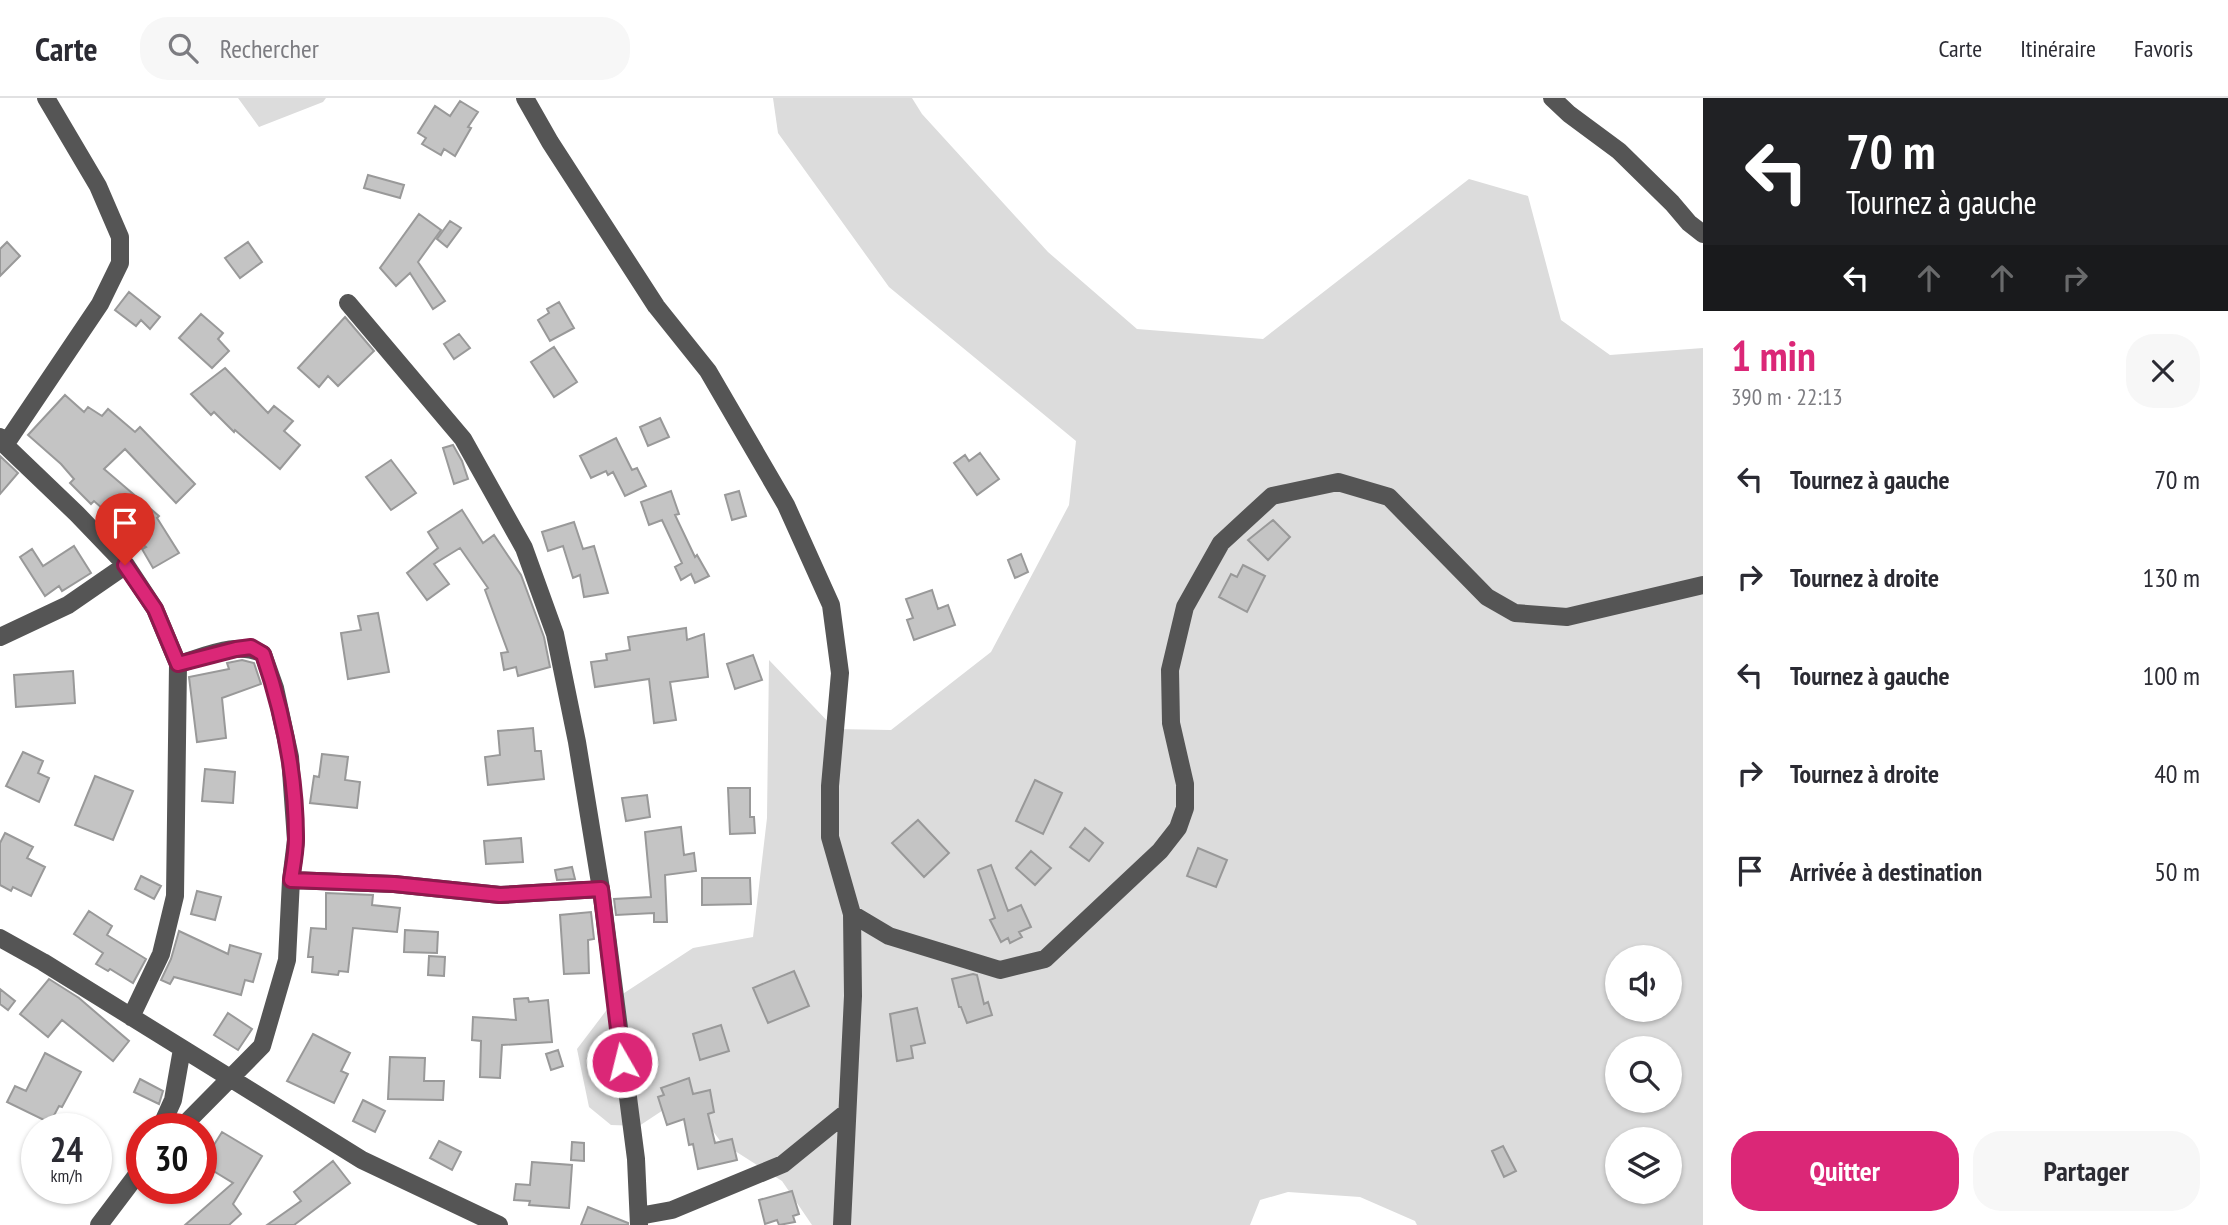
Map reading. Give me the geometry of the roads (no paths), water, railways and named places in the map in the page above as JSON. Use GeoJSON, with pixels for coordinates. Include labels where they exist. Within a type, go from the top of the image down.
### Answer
{"type":"FeatureCollection","features":[{"type":"Feature","properties":{"kind":"street"},"geometry":{"type":"LineString","coordinates":[[46,98],[98,186],[120,237],[120,263],[100,304],[2,441],[125,565],[155,609],[178,664],[175,896],[160,954],[131,1017]]}},
{"type":"Feature","properties":{"kind":"street"},"geometry":{"type":"LineString","coordinates":[[525,98],[550,142],[656,306],[708,371],[786,505],[831,605],[840,673],[830,786],[830,837],[852,914],[853,996],[842,1225]]}},
{"type":"Feature","properties":{"kind":"street"},"geometry":{"type":"LineString","coordinates":[[1552,98],[1619,151],[1703,234]]}},
{"type":"Feature","properties":{"kind":"street"},"geometry":{"type":"LineString","coordinates":[[348,303],[463,439],[524,548],[555,634],[601,889],[636,1159],[639,1221],[783,1164],[848,1112]]}},
{"type":"Feature","properties":{"kind":"street"},"geometry":{"type":"LineString","coordinates":[[852,914],[889,936],[1000,970],[1045,959],[1160,851],[1178,828],[1185,808],[1185,784],[1171,723],[1170,670],[1185,607],[1221,542],[1272,496],[1338,482],[1389,497],[1487,597],[1516,613],[1567,617],[1703,585]]}},
{"type":"Feature","properties":{"kind":"street"},"geometry":{"type":"LineString","coordinates":[[0,637],[68,605],[125,565]]}},
{"type":"Feature","properties":{"kind":"street"},"geometry":{"type":"LineString","coordinates":[[178,664],[251,647],[263,654],[275,688],[290,757],[296,840],[287,960],[262,1046],[196,1113]]}},
{"type":"Feature","properties":{"kind":"street"},"geometry":{"type":"LineString","coordinates":[[291,880],[394,884],[500,895],[601,889]]}},
{"type":"Feature","properties":{"kind":"street"},"geometry":{"type":"LineString","coordinates":[[0,938],[362,1160],[499,1225]]}},
{"type":"Feature","properties":{"kind":"street"},"geometry":{"type":"LineString","coordinates":[[167,1113],[173,1100],[182,1049]]}},
{"type":"Feature","properties":{"kind":"street"},"geometry":{"type":"LineString","coordinates":[[99,1225],[126,1189]]}}]}
